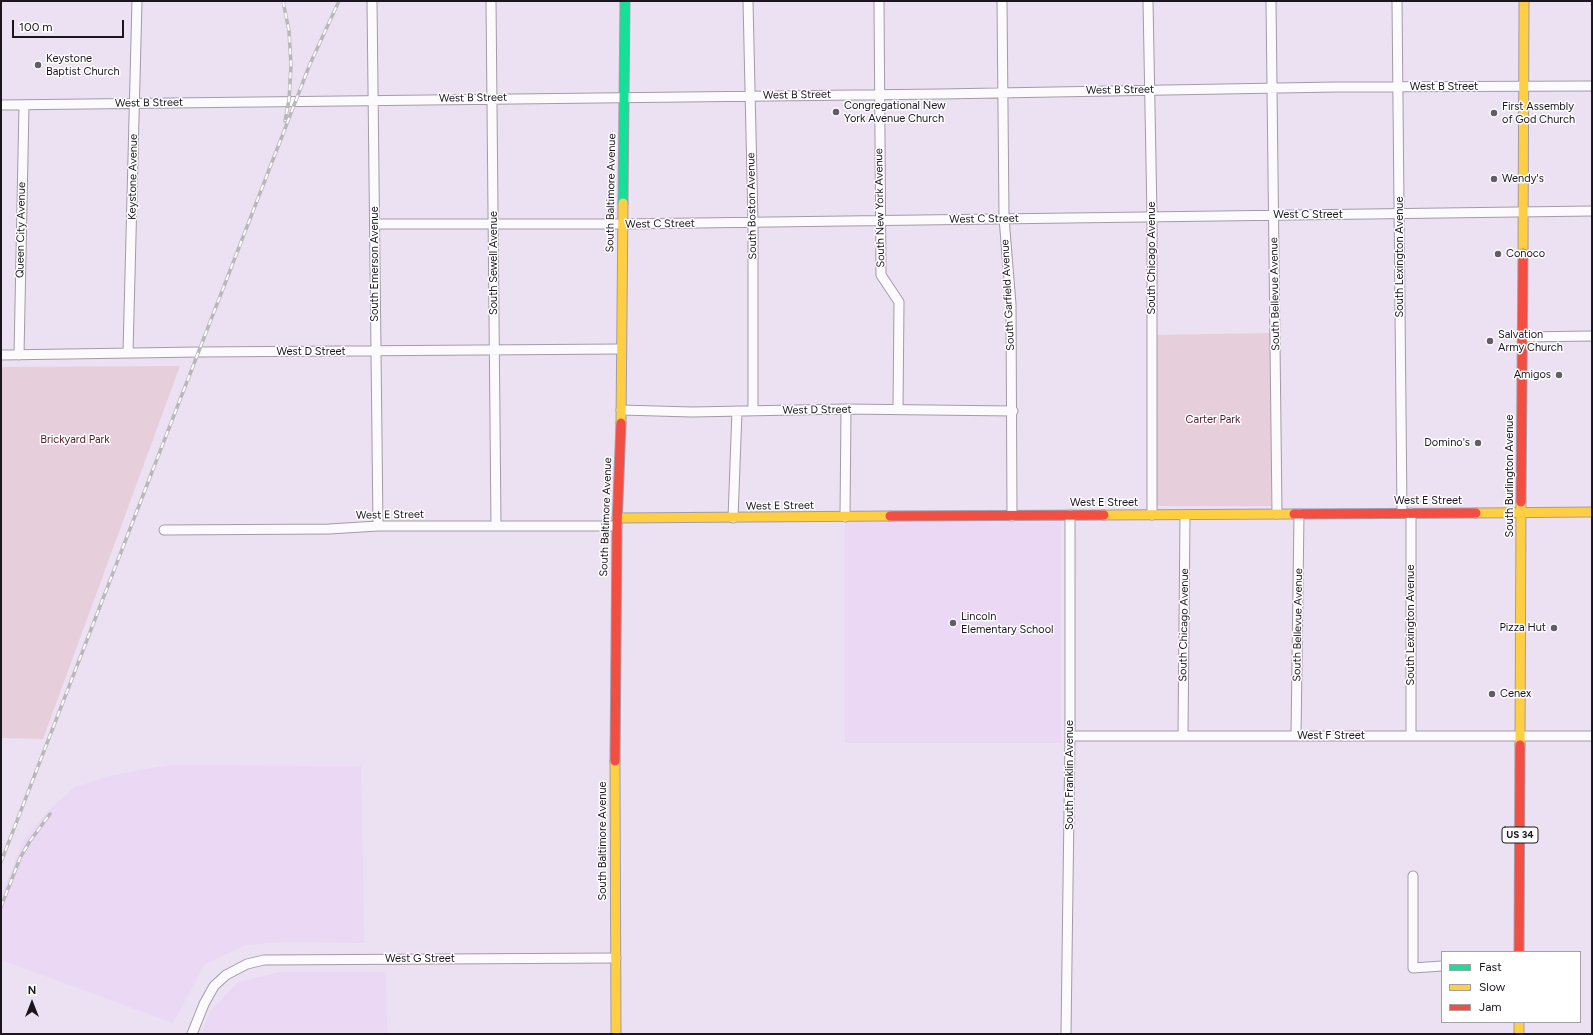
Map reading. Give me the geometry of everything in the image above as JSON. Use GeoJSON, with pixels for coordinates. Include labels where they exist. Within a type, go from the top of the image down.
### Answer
{"type":"FeatureCollection","features":[{"type":"Feature","properties":{"kind":"main road","name":"South Baltimore Avenue"},"geometry":{"type":"LineString","coordinates":[[616,1034],[617,522],[621,410],[625,1]]}},
{"type":"Feature","properties":{"kind":"main road","name":"South Burlington Avenue"},"geometry":{"type":"LineString","coordinates":[[1520,951],[1524,1]]}},
{"type":"Feature","properties":{"kind":"main road","name":"West E Street"},"geometry":{"type":"LineString","coordinates":[[617,522],[733,518],[1592,512]]}},
{"type":"Feature","properties":{"kind":"main road"},"geometry":{"type":"LineString","coordinates":[[1519,1023],[1519,1034]]}},
{"type":"Feature","properties":{"kind":"street","name":"Keystone Avenue"},"geometry":{"type":"LineString","coordinates":[[128,353],[137,1]]}},
{"type":"Feature","properties":{"kind":"street","name":"South Emerson Avenue"},"geometry":{"type":"LineString","coordinates":[[372,1],[375,99],[378,526]]}},
{"type":"Feature","properties":{"kind":"street","name":"South Sewell Avenue"},"geometry":{"type":"LineString","coordinates":[[491,1],[496,526]]}},
{"type":"Feature","properties":{"kind":"street","name":"South Boston Avenue"},"geometry":{"type":"LineString","coordinates":[[748,1],[753,222],[753,411]]}},
{"type":"Feature","properties":{"kind":"street","name":"South New York Avenue"},"geometry":{"type":"LineString","coordinates":[[879,1],[880,221],[882,275],[899,302],[898,410]]}},
{"type":"Feature","properties":{"kind":"street","name":"South Garfield Avenue"},"geometry":{"type":"LineString","coordinates":[[1002,1],[1004,218],[1011,304],[1013,411],[1012,516]]}},
{"type":"Feature","properties":{"kind":"street","name":"South Chicago Avenue"},"geometry":{"type":"LineString","coordinates":[[1148,1],[1152,216],[1152,515]]}},
{"type":"Feature","properties":{"kind":"street","name":"South Bellevue Avenue"},"geometry":{"type":"LineString","coordinates":[[1271,1],[1277,514]]}},
{"type":"Feature","properties":{"kind":"street","name":"South Lexington Avenue"},"geometry":{"type":"LineString","coordinates":[[1397,1],[1402,513]]}},
{"type":"Feature","properties":{"kind":"street","name":"West B Street"},"geometry":{"type":"LineString","coordinates":[[1,105],[375,99],[751,96],[1149,89],[1592,86]]}},
{"type":"Feature","properties":{"kind":"street","name":"Queen City Avenue"},"geometry":{"type":"LineString","coordinates":[[19,355],[24,105]]}},
{"type":"Feature","properties":{"kind":"street","name":"West C Street"},"geometry":{"type":"LineString","coordinates":[[375,224],[622,224],[1592,211]]}},
{"type":"Feature","properties":{"kind":"street"},"geometry":{"type":"LineString","coordinates":[[1523,337],[1592,336]]}},
{"type":"Feature","properties":{"kind":"street","name":"West D Street"},"geometry":{"type":"LineString","coordinates":[[1,355],[621,349]]}},
{"type":"Feature","properties":{"kind":"street","name":"West D Street"},"geometry":{"type":"LineString","coordinates":[[621,410],[753,411],[846,409],[1013,411]]}},
{"type":"Feature","properties":{"kind":"street"},"geometry":{"type":"LineString","coordinates":[[844,517],[846,409]]}},
{"type":"Feature","properties":{"kind":"street"},"geometry":{"type":"LineString","coordinates":[[733,518],[737,411]]}},
{"type":"Feature","properties":{"kind":"street","name":"South Lexington Avenue"},"geometry":{"type":"LineString","coordinates":[[1411,736],[1412,513]]}},
{"type":"Feature","properties":{"kind":"street","name":"South Bellevue Avenue"},"geometry":{"type":"LineString","coordinates":[[1296,736],[1299,514]]}},
{"type":"Feature","properties":{"kind":"street","name":"South Franklin Avenue"},"geometry":{"type":"LineString","coordinates":[[1066,1034],[1070,736],[1070,515]]}},
{"type":"Feature","properties":{"kind":"street","name":"South Chicago Avenue"},"geometry":{"type":"LineString","coordinates":[[1183,736],[1185,515]]}},
{"type":"Feature","properties":{"kind":"street","name":"West E Street"},"geometry":{"type":"LineString","coordinates":[[164,530],[322,530],[378,526],[496,526],[617,522]]}},
{"type":"Feature","properties":{"kind":"street","name":"West F Street"},"geometry":{"type":"LineString","coordinates":[[1070,736],[1592,736]]}},
{"type":"Feature","properties":{"kind":"street"},"geometry":{"type":"LineString","coordinates":[[1414,876],[1414,968],[1441,966]]}},
{"type":"Feature","properties":{"kind":"street","name":"West G Street"},"geometry":{"type":"LineString","coordinates":[[192,1034],[204,1004],[214,986],[226,975],[247,964],[264,960],[616,958]]}},
{"type":"Feature","properties":{"kind":"shaded area","name":"Lincoln Elementary School"},"geometry":{"type":"Polygon","coordinates":[[[845,520],[1061,520],[1061,743],[845,743],[845,520]]]}},
{"type":"Feature","properties":{"kind":"shaded area"},"geometry":{"type":"Polygon","coordinates":[[[168,765],[361,766],[364,943],[287,942],[246,945],[205,964],[173,1023],[1,960],[1,896],[24,839],[52,807],[75,787],[109,776],[168,765]]]}},
{"type":"Feature","properties":{"kind":"shaded area"},"geometry":{"type":"Polygon","coordinates":[[[280,972],[386,972],[387,1034],[201,1034],[210,1011],[238,982],[280,972]]]}},
{"type":"Feature","properties":{"kind":"green space","name":"Carter Park"},"geometry":{"type":"Polygon","coordinates":[[[1271,333],[1271,506],[1157,506],[1155,335],[1271,333]]]}},
{"type":"Feature","properties":{"kind":"green space","name":"Brickyard Park"},"geometry":{"type":"Polygon","coordinates":[[[180,366],[43,739],[1,738],[1,367],[180,366]]]}},
{"type":"Feature","properties":{"kind":"railway"},"geometry":{"type":"LineString","coordinates":[[283,1],[289,31],[291,65],[289,100],[285,121]]}},
{"type":"Feature","properties":{"kind":"railway"},"geometry":{"type":"LineString","coordinates":[[1,862],[310,64],[339,1]]}},
{"type":"Feature","properties":{"kind":"railway"},"geometry":{"type":"LineString","coordinates":[[1,907],[20,858],[30,841],[50,814]]}},
{"type":"Feature","properties":{"kind":"traffic: fast"},"geometry":{"type":"LineString","coordinates":[[623,203],[625,1]]}},
{"type":"Feature","properties":{"kind":"traffic: slow"},"geometry":{"type":"LineString","coordinates":[[1523,253],[1524,1]]}},
{"type":"Feature","properties":{"kind":"traffic: slow"},"geometry":{"type":"LineString","coordinates":[[621,423],[623,203]]}},
{"type":"Feature","properties":{"kind":"traffic: slow"},"geometry":{"type":"LineString","coordinates":[[1520,745],[1521,502]]}},
{"type":"Feature","properties":{"kind":"traffic: slow"},"geometry":{"type":"LineString","coordinates":[[1476,513],[1592,512]]}},
{"type":"Feature","properties":{"kind":"traffic: slow"},"geometry":{"type":"LineString","coordinates":[[1104,515],[1294,514]]}},
{"type":"Feature","properties":{"kind":"traffic: slow"},"geometry":{"type":"LineString","coordinates":[[617,518],[890,516]]}},
{"type":"Feature","properties":{"kind":"traffic: slow"},"geometry":{"type":"LineString","coordinates":[[615,761],[616,1034]]}},
{"type":"Feature","properties":{"kind":"traffic: slow"},"geometry":{"type":"LineString","coordinates":[[1519,1023],[1519,1034]]}},
{"type":"Feature","properties":{"kind":"traffic: jam"},"geometry":{"type":"LineString","coordinates":[[1521,502],[1523,253]]}},
{"type":"Feature","properties":{"kind":"traffic: jam"},"geometry":{"type":"LineString","coordinates":[[615,761],[617,526],[621,423]]}},
{"type":"Feature","properties":{"kind":"traffic: jam"},"geometry":{"type":"LineString","coordinates":[[1294,514],[1476,513]]}},
{"type":"Feature","properties":{"kind":"traffic: jam"},"geometry":{"type":"LineString","coordinates":[[890,516],[1104,515]]}},
{"type":"Feature","properties":{"kind":"traffic: jam"},"geometry":{"type":"LineString","coordinates":[[1519,951],[1520,745]]}},
{"type":"Feature","properties":{"kind":"place","name":"Keystone Baptist Church"},"geometry":{"type":"Point","coordinates":[38,65]}},
{"type":"Feature","properties":{"kind":"place","name":"Congregational New York Avenue Church"},"geometry":{"type":"Point","coordinates":[836,112]}},
{"type":"Feature","properties":{"kind":"place","name":"First Assembly of God Church"},"geometry":{"type":"Point","coordinates":[1494,113]}},
{"type":"Feature","properties":{"kind":"place","name":"Wendy's"},"geometry":{"type":"Point","coordinates":[1494,179]}},
{"type":"Feature","properties":{"kind":"place","name":"Conoco"},"geometry":{"type":"Point","coordinates":[1498,254]}},
{"type":"Feature","properties":{"kind":"place","name":"Salvation Army Church"},"geometry":{"type":"Point","coordinates":[1490,341]}},
{"type":"Feature","properties":{"kind":"place","name":"Amigos"},"geometry":{"type":"Point","coordinates":[1559,375]}},
{"type":"Feature","properties":{"kind":"place","name":"Domino's"},"geometry":{"type":"Point","coordinates":[1478,443]}},
{"type":"Feature","properties":{"kind":"place","name":"Lincoln Elementary School"},"geometry":{"type":"Point","coordinates":[953,623]}},
{"type":"Feature","properties":{"kind":"place","name":"Pizza Hut"},"geometry":{"type":"Point","coordinates":[1554,628]}},
{"type":"Feature","properties":{"kind":"place","name":"Cenex"},"geometry":{"type":"Point","coordinates":[1492,694]}}]}
